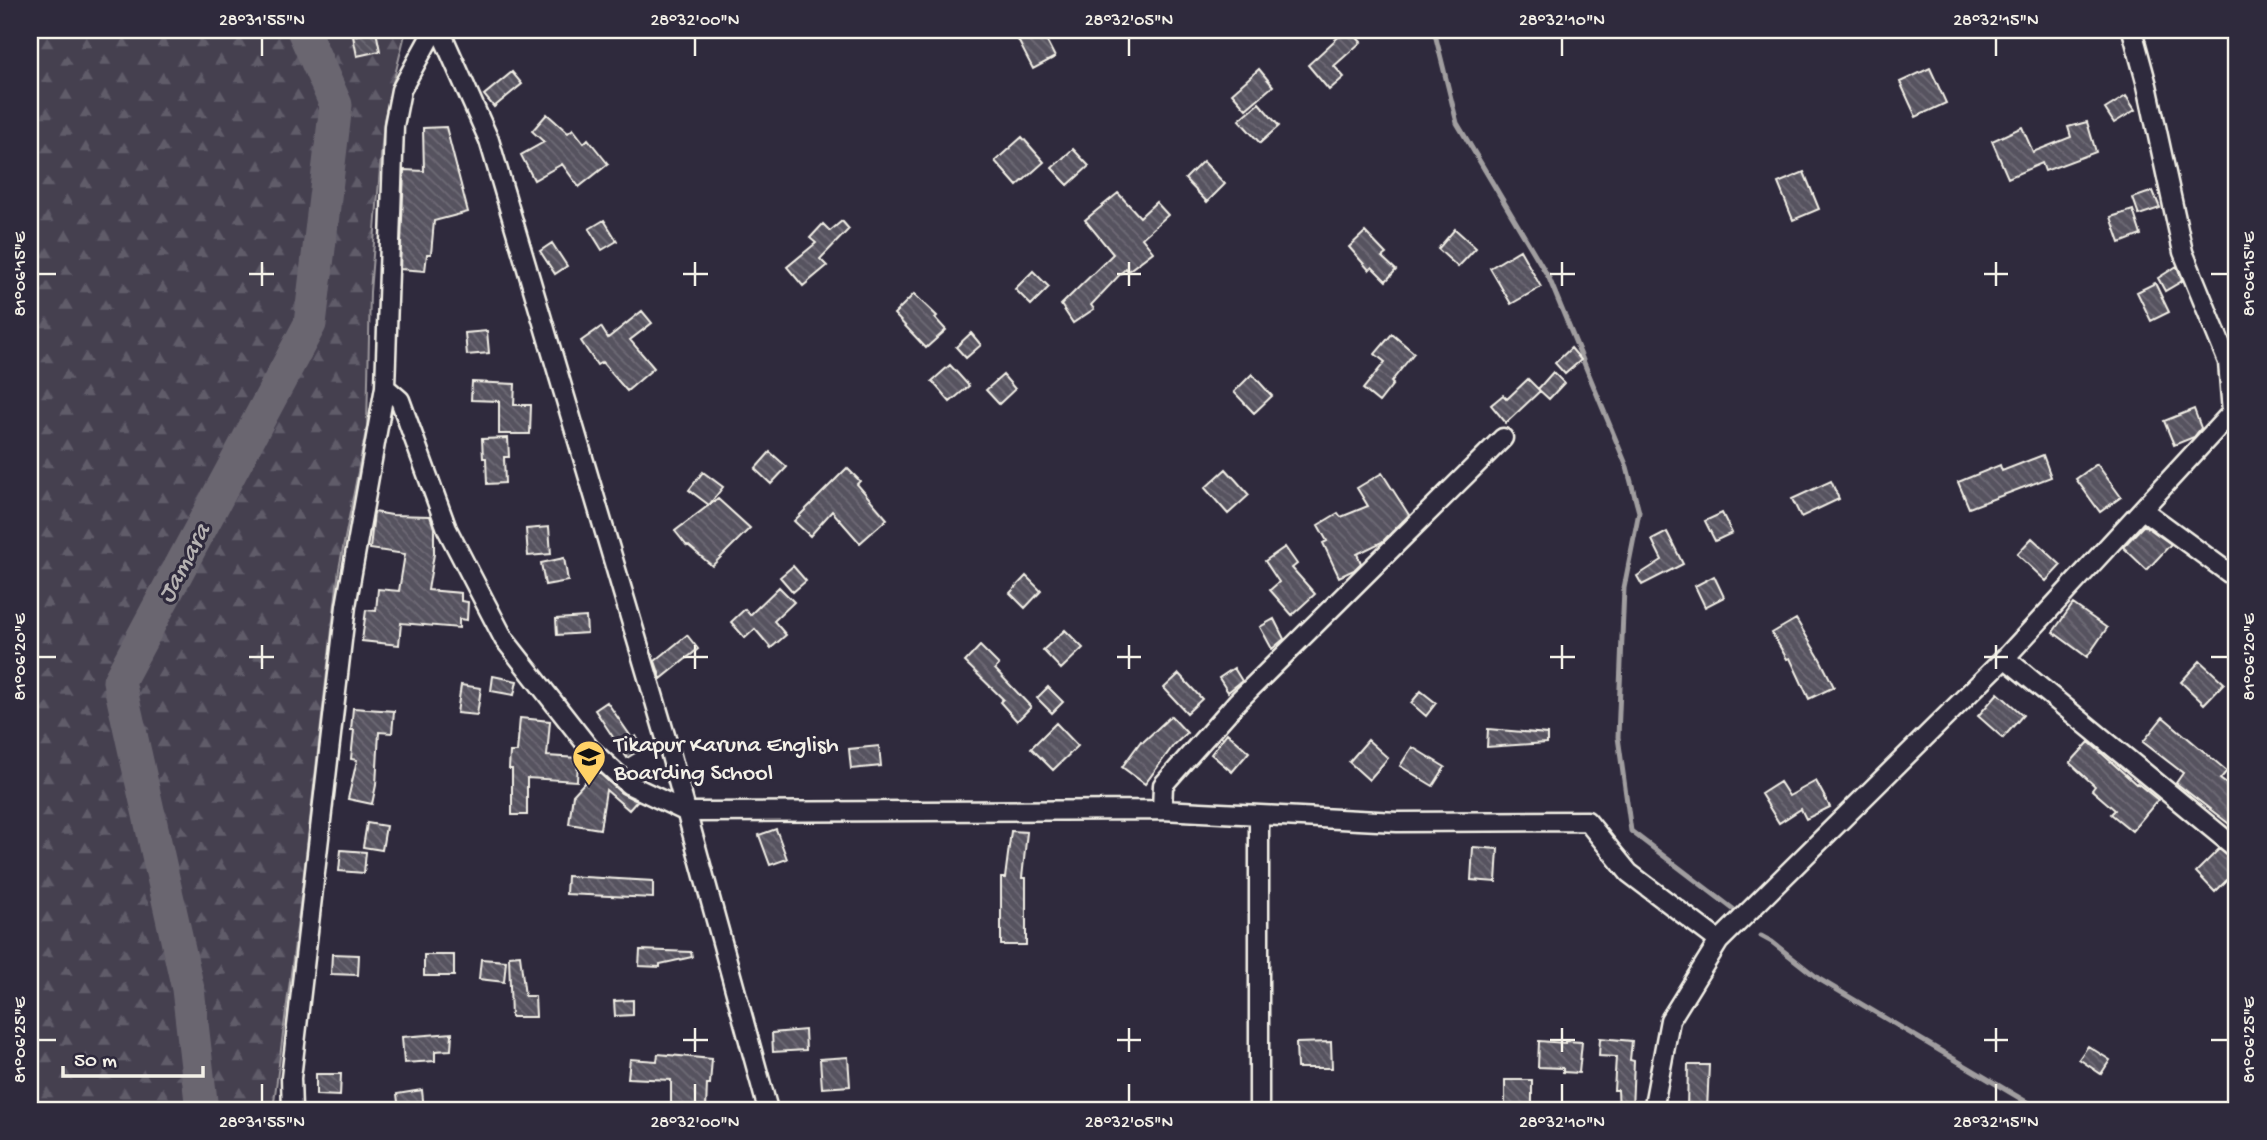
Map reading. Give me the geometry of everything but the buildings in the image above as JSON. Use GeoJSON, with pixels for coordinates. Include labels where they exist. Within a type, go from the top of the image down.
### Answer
{"type":"FeatureCollection","features":[{"type":"Feature","properties":{"kind":"street"},"geometry":{"type":"LineString","coordinates":[[292,1110],[291,1078],[346,606],[385,387],[394,126],[401,90],[434,30]]}},
{"type":"Feature","properties":{"kind":"street"},"geometry":{"type":"LineString","coordinates":[[440,30],[489,140],[687,812],[768,1110]]}},
{"type":"Feature","properties":{"kind":"street"},"geometry":{"type":"LineString","coordinates":[[1653,1110],[1670,1020],[1719,941],[2005,658],[2234,414],[2228,362],[2183,252],[2147,85],[2132,30]]}},
{"type":"Feature","properties":{"kind":"street"},"geometry":{"type":"LineString","coordinates":[[385,387],[400,401],[447,529],[504,639],[590,750],[628,784],[687,812],[1162,810],[1397,822],[1587,821],[1629,873],[1719,941]]}},
{"type":"Feature","properties":{"kind":"street"},"geometry":{"type":"LineString","coordinates":[[1162,810],[1163,785],[1237,702],[1503,438]]}},
{"type":"Feature","properties":{"kind":"street"},"geometry":{"type":"LineString","coordinates":[[2143,510],[2237,579]]}},
{"type":"Feature","properties":{"kind":"street"},"geometry":{"type":"LineString","coordinates":[[2005,658],[2237,849]]}},
{"type":"Feature","properties":{"kind":"street"},"geometry":{"type":"LineString","coordinates":[[1259,815],[1259,1110]]}},
{"type":"Feature","properties":{"kind":"green space"},"geometry":{"type":"Polygon","coordinates":[[[30,30],[406,30],[384,120],[370,292],[367,426],[339,569],[302,890],[273,1110],[30,1110],[30,30]]]}},
{"type":"Feature","properties":{"kind":"waterway","name":"Jamara"},"geometry":{"type":"LineString","coordinates":[[202,1110],[188,989],[119,681],[310,324],[336,105],[303,30]]}},
{"type":"Feature","properties":{"kind":"waterway"},"geometry":{"type":"LineString","coordinates":[[1434,30],[1457,123],[1549,278],[1627,467],[1639,512],[1624,588],[1618,737],[1631,831],[1737,912]]}},
{"type":"Feature","properties":{"kind":"waterway"},"geometry":{"type":"LineString","coordinates":[[1761,936],[1819,979],[2040,1110]]}},
{"type":"Feature","properties":{"kind":"place","name":"Tikapur Karuna English Boarding School"},"geometry":{"type":"Point","coordinates":[589,787]}}]}
